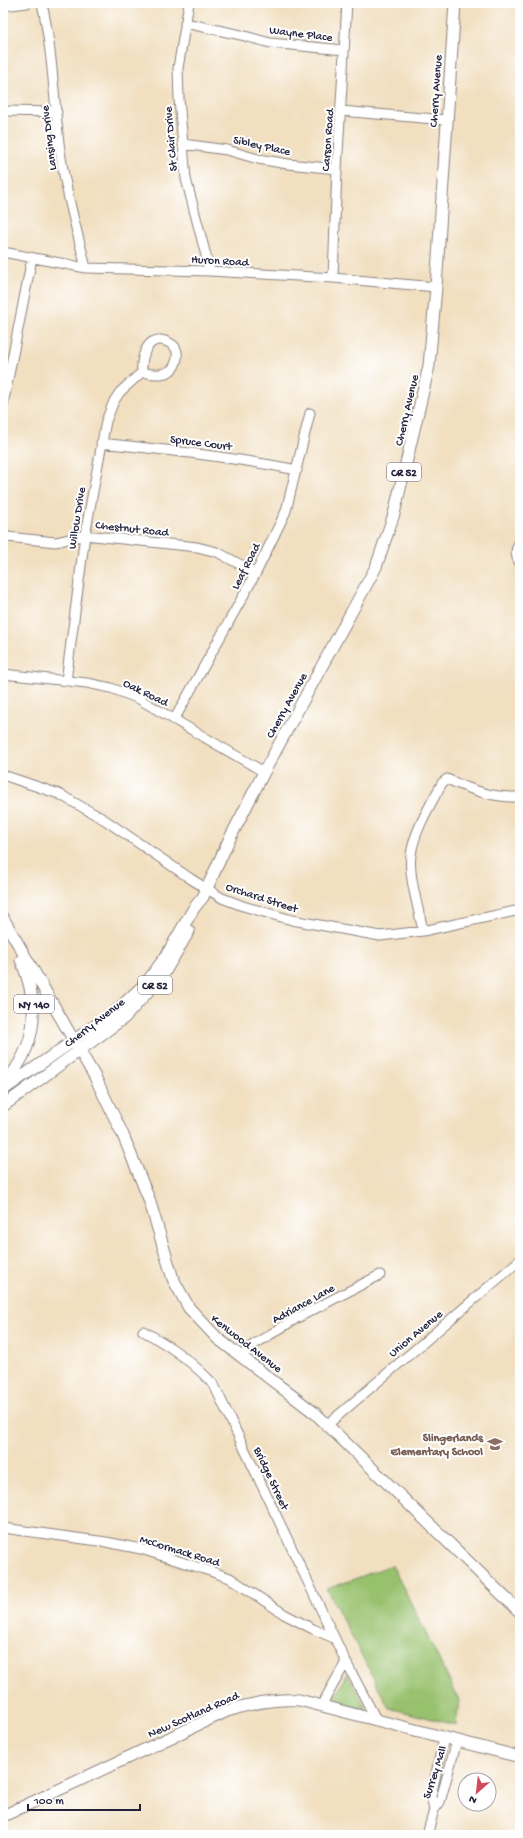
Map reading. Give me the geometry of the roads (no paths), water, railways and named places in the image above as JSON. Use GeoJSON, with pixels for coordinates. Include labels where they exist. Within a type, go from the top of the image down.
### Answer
{"type":"FeatureCollection","features":[{"type":"Feature","properties":{"kind":"main road","name":"Cherry Avenue"},"geometry":{"type":"LineString","coordinates":[[3,1106],[77,1046],[116,1011],[147,982],[166,956],[194,908],[205,893],[228,842],[264,772],[367,586],[386,543],[428,371],[436,287],[455,3]]}},
{"type":"Feature","properties":{"kind":"main road","name":"Kenwood Avenue"},"geometry":{"type":"LineString","coordinates":[[3,919],[95,1077],[142,1178],[174,1279],[190,1310],[208,1331],[301,1401],[520,1612]]}},
{"type":"Feature","properties":{"kind":"main road","name":"NY 140"},"geometry":{"type":"LineString","coordinates":[[3,919],[29,982],[34,1012],[32,1034],[26,1053],[16,1070],[3,1086]]}},
{"type":"Feature","properties":{"kind":"main road","name":"Cherry Avenue"},"geometry":{"type":"LineString","coordinates":[[3,1090],[77,1046]]}},
{"type":"Feature","properties":{"kind":"main road","name":"New Scotland Road"},"geometry":{"type":"LineString","coordinates":[[3,1816],[227,1711],[246,1705],[282,1699],[299,1700],[520,1758]]}},
{"type":"Feature","properties":{"kind":"street"},"geometry":{"type":"LineString","coordinates":[[3,6],[27,3]]}},
{"type":"Feature","properties":{"kind":"street","name":"Lansing Drive"},"geometry":{"type":"LineString","coordinates":[[42,3],[50,37],[59,144],[67,194],[86,268]]}},
{"type":"Feature","properties":{"kind":"street","name":"St Clair Drive"},"geometry":{"type":"LineString","coordinates":[[189,3],[178,68],[182,144],[186,179],[210,271]]}},
{"type":"Feature","properties":{"kind":"street","name":"Carson Road"},"geometry":{"type":"LineString","coordinates":[[333,278],[337,169],[347,3]]}},
{"type":"Feature","properties":{"kind":"street","name":"Wayne Place"},"geometry":{"type":"LineString","coordinates":[[185,23],[270,43],[344,50]]}},
{"type":"Feature","properties":{"kind":"street"},"geometry":{"type":"LineString","coordinates":[[3,111],[57,112]]}},
{"type":"Feature","properties":{"kind":"street"},"geometry":{"type":"LineString","coordinates":[[341,111],[446,120]]}},
{"type":"Feature","properties":{"kind":"street","name":"Sibley Place"},"geometry":{"type":"LineString","coordinates":[[182,144],[227,150],[258,159],[288,164],[337,169]]}},
{"type":"Feature","properties":{"kind":"street","name":"Huron Road"},"geometry":{"type":"LineString","coordinates":[[3,252],[86,268],[210,271],[333,278],[436,287]]}},
{"type":"Feature","properties":{"kind":"street"},"geometry":{"type":"LineString","coordinates":[[3,405],[32,258]]}},
{"type":"Feature","properties":{"kind":"street"},"geometry":{"type":"LineString","coordinates":[[158,340],[164,340],[174,347],[177,352],[177,358],[175,365],[171,370],[163,374],[142,372],[142,361],[148,345],[158,340]]}},
{"type":"Feature","properties":{"kind":"street","name":"Willow Drive"},"geometry":{"type":"LineString","coordinates":[[66,681],[85,535],[106,421],[114,400],[120,392],[142,372]]}},
{"type":"Feature","properties":{"kind":"street","name":"Leaf Road"},"geometry":{"type":"LineString","coordinates":[[174,720],[256,573],[286,510],[310,413]]}},
{"type":"Feature","properties":{"kind":"street","name":"Spruce Court"},"geometry":{"type":"LineString","coordinates":[[101,443],[189,452],[297,470]]}},
{"type":"Feature","properties":{"kind":"street","name":"Chestnut Road"},"geometry":{"type":"LineString","coordinates":[[4,537],[56,542],[85,535],[197,547],[217,552],[256,573]]}},
{"type":"Feature","properties":{"kind":"street"},"geometry":{"type":"LineString","coordinates":[[520,542],[516,550],[516,556],[520,563]]}},
{"type":"Feature","properties":{"kind":"street","name":"Oak Road"},"geometry":{"type":"LineString","coordinates":[[3,674],[87,683],[111,688],[139,699],[264,772]]}},
{"type":"Feature","properties":{"kind":"street","name":"Orchard Street"},"geometry":{"type":"LineString","coordinates":[[3,774],[59,794],[105,820],[205,893],[292,920],[380,936],[423,931],[520,910]]}},
{"type":"Feature","properties":{"kind":"street"},"geometry":{"type":"LineString","coordinates":[[423,931],[411,868],[411,854],[420,826],[442,784],[447,779],[464,787],[492,795],[520,797]]}},
{"type":"Feature","properties":{"kind":"street","name":"Union Avenue"},"geometry":{"type":"LineString","coordinates":[[327,1425],[520,1260]]}},
{"type":"Feature","properties":{"kind":"street","name":"Adriance Lane"},"geometry":{"type":"LineString","coordinates":[[242,1357],[250,1347],[297,1318],[380,1275]]}},
{"type":"Feature","properties":{"kind":"street","name":"Bridge Street"},"geometry":{"type":"LineString","coordinates":[[143,1331],[178,1351],[202,1371],[214,1385],[334,1638],[377,1721]]}},
{"type":"Feature","properties":{"kind":"street","name":"McCormack Road"},"geometry":{"type":"LineString","coordinates":[[3,1528],[106,1542],[141,1549],[213,1572],[230,1578],[284,1614],[334,1638]]}},
{"type":"Feature","properties":{"kind":"street"},"geometry":{"type":"LineString","coordinates":[[321,1706],[346,1662]]}},
{"type":"Feature","properties":{"kind":"street","name":"Surrey Mall"},"geometry":{"type":"LineString","coordinates":[[434,1810],[431,1796],[444,1738]]}},
{"type":"Feature","properties":{"kind":"street","name":"Surrey Mall"},"geometry":{"type":"LineString","coordinates":[[427,1835],[434,1810],[440,1802],[457,1741]]}},
{"type":"Feature","properties":{"kind":"place","name":"Slingerlands Elementary School"},"geometry":{"type":"Point","coordinates":[495,1444]}}]}
